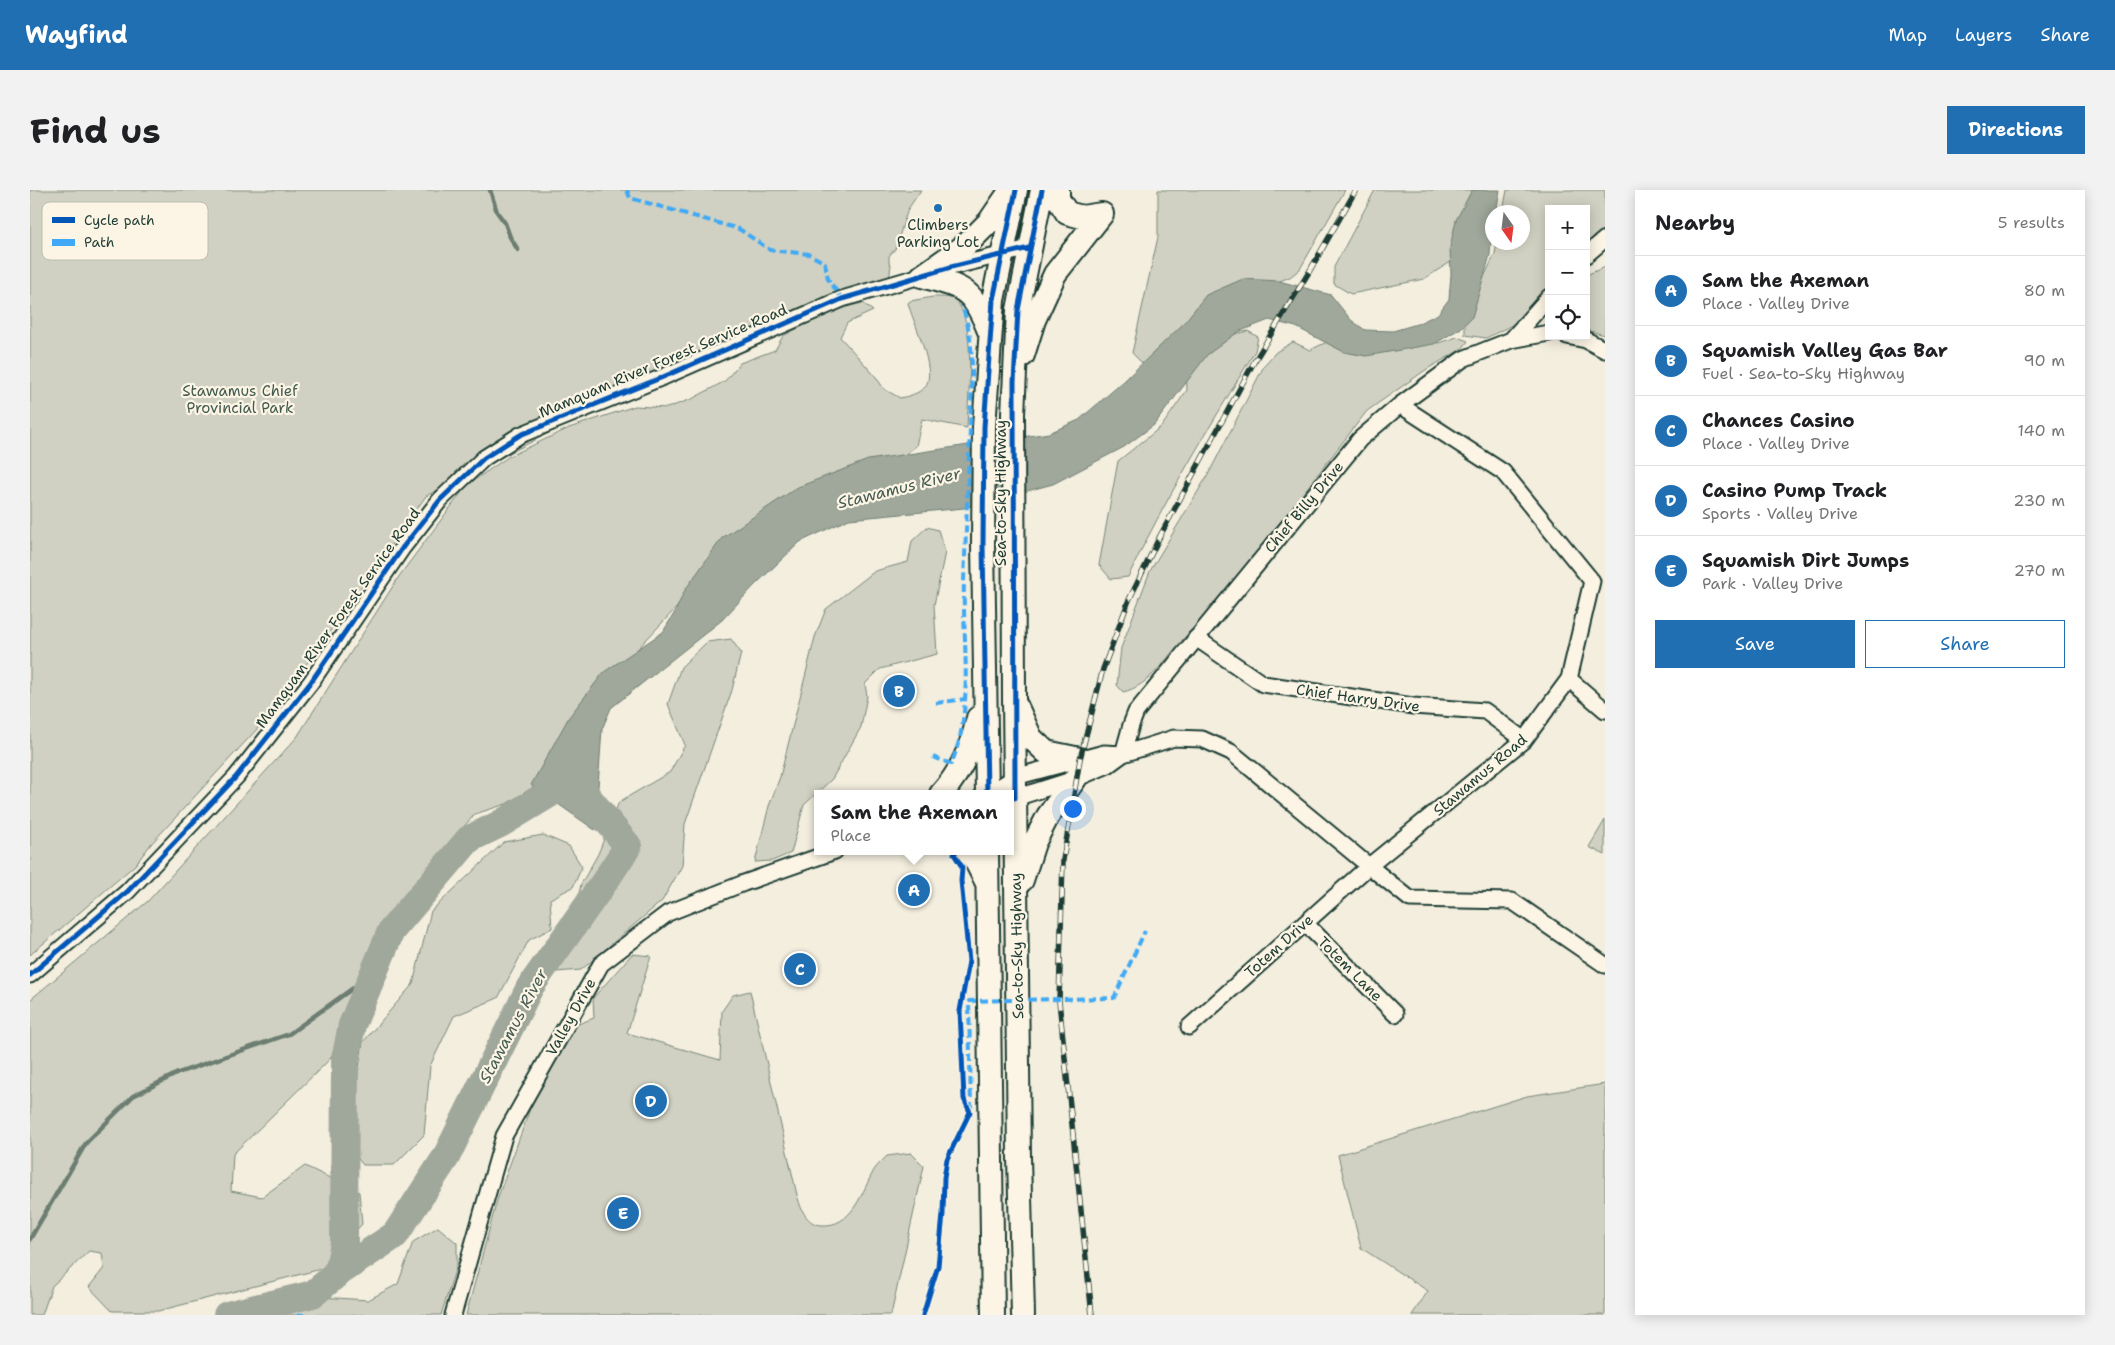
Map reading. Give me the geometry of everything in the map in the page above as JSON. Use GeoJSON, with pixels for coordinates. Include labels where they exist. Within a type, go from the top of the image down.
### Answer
{"type":"FeatureCollection","features":[{"type":"Feature","properties":{"kind":"highway"},"geometry":{"type":"LineString","coordinates":[[922,276],[966,245],[984,227],[1011,190]]}},
{"type":"Feature","properties":{"kind":"highway","name":"Sea-to-Sky Highway"},"geometry":{"type":"LineString","coordinates":[[987,790],[983,544],[984,427],[993,300],[1016,190]]}},
{"type":"Feature","properties":{"kind":"highway","name":"Sea-to-Sky Highway"},"geometry":{"type":"LineString","coordinates":[[1013,790],[1014,382],[1018,310],[1042,190]]}},
{"type":"Feature","properties":{"kind":"highway"},"geometry":{"type":"LineString","coordinates":[[1014,382],[1034,320],[1056,274],[1102,214],[1082,217],[1067,213],[1058,199],[1058,190]]}},
{"type":"Feature","properties":{"kind":"highway"},"geometry":{"type":"LineString","coordinates":[[922,276],[957,286],[969,293],[980,307],[990,333]]}},
{"type":"Feature","properties":{"kind":"highway"},"geometry":{"type":"LineString","coordinates":[[944,790],[961,768],[973,740],[985,688]]}},
{"type":"Feature","properties":{"kind":"highway"},"geometry":{"type":"LineString","coordinates":[[1014,699],[1031,738],[1046,752],[1077,769],[1034,843],[1016,900]]}},
{"type":"Feature","properties":{"kind":"highway","name":"Sea-to-Sky Highway"},"geometry":{"type":"LineString","coordinates":[[1014,827],[1023,1315]]}},
{"type":"Feature","properties":{"kind":"highway"},"geometry":{"type":"LineString","coordinates":[[971,855],[988,884]]}},
{"type":"Feature","properties":{"kind":"highway","name":"Sea-to-Sky Highway"},"geometry":{"type":"LineString","coordinates":[[987,855],[993,1315]]}},
{"type":"Feature","properties":{"kind":"street"},"geometry":{"type":"LineString","coordinates":[[1590,252],[1605,239]]}},
{"type":"Feature","properties":{"kind":"street","name":"Mamquam River Forest Service Road"},"geometry":{"type":"LineString","coordinates":[[30,975],[127,892],[236,778],[310,682],[403,547],[434,508],[484,458],[520,435],[663,377],[842,299],[1029,248]]}},
{"type":"Feature","properties":{"kind":"street"},"geometry":{"type":"LineString","coordinates":[[1511,340],[1545,302]]}},
{"type":"Feature","properties":{"kind":"street","name":"Chief Billy Drive"},"geometry":{"type":"LineString","coordinates":[[1123,754],[1130,725],[1136,712],[1360,439],[1400,405],[1463,359],[1511,340],[1545,334]]}},
{"type":"Feature","properties":{"kind":"street"},"geometry":{"type":"LineString","coordinates":[[1586,340],[1605,350]]}},
{"type":"Feature","properties":{"kind":"street","name":"Stawamus Road"},"geometry":{"type":"LineString","coordinates":[[1369,866],[1524,740],[1569,679],[1598,581],[1503,472],[1400,405]]}},
{"type":"Feature","properties":{"kind":"street","name":"Chief Harry Drive"},"geometry":{"type":"LineString","coordinates":[[1196,638],[1263,684],[1413,706],[1485,711],[1524,740]]}},
{"type":"Feature","properties":{"kind":"street"},"geometry":{"type":"LineString","coordinates":[[1569,679],[1605,710]]}},
{"type":"Feature","properties":{"kind":"street"},"geometry":{"type":"LineString","coordinates":[[1014,791],[1077,769],[1104,753],[1123,754],[1174,738],[1202,739],[1224,749],[1239,759],[1410,899],[1512,901],[1605,965]]}},
{"type":"Feature","properties":{"kind":"street"},"geometry":{"type":"LineString","coordinates":[[1014,791],[1077,769]]}},
{"type":"Feature","properties":{"kind":"street","name":"Valley Drive"},"geometry":{"type":"LineString","coordinates":[[453,1315],[504,1136],[601,964],[668,913],[744,883],[824,855]]}},
{"type":"Feature","properties":{"kind":"street","name":"Totem Drive"},"geometry":{"type":"LineString","coordinates":[[1189,1027],[1369,866]]}},
{"type":"Feature","properties":{"kind":"street","name":"Totem Lane"},"geometry":{"type":"LineString","coordinates":[[1305,923],[1395,1014]]}},
{"type":"Feature","properties":{"kind":"green space","name":"Stawamus Chief Provincial Park"},"geometry":{"type":"Polygon","coordinates":[[[30,190],[921,190],[908,209],[895,249],[889,256],[889,263],[891,264],[889,282],[590,412],[426,496],[271,714],[151,844],[135,865],[30,955],[30,190]]]}},
{"type":"Feature","properties":{"kind":"green space"},"geometry":{"type":"Polygon","coordinates":[[[1158,190],[1345,190],[1300,269],[1290,277],[1267,286],[1144,365],[1132,353],[1158,237],[1158,190]]]}},
{"type":"Feature","properties":{"kind":"green space"},"geometry":{"type":"Polygon","coordinates":[[[1375,190],[1477,190],[1457,258],[1424,279],[1351,294],[1334,284],[1334,267],[1375,190]]]}},
{"type":"Feature","properties":{"kind":"green space"},"geometry":{"type":"Polygon","coordinates":[[[1507,190],[1605,190],[1605,235],[1590,244],[1590,205],[1545,205],[1545,293],[1524,319],[1486,338],[1465,335],[1465,316],[1496,250],[1530,250],[1530,205],[1504,205],[1507,190]]]}},
{"type":"Feature","properties":{"kind":"green space"},"geometry":{"type":"Polygon","coordinates":[[[1605,267],[1605,335],[1590,331],[1590,273],[1605,267]]]}},
{"type":"Feature","properties":{"kind":"green space"},"geometry":{"type":"Polygon","coordinates":[[[933,297],[954,299],[964,315],[970,364],[967,428],[922,419],[916,446],[899,459],[693,590],[599,690],[543,781],[506,804],[475,814],[446,847],[345,1014],[331,1058],[233,1154],[231,1191],[262,1197],[305,1166],[359,1192],[362,1224],[321,1269],[158,1311],[112,1311],[89,1287],[104,1268],[102,1253],[89,1251],[52,1286],[42,1315],[30,1315],[30,1000],[148,901],[297,737],[400,575],[467,485],[508,457],[569,428],[635,406],[667,408],[692,399],[725,381],[740,363],[775,350],[783,336],[835,309],[863,303],[873,311],[847,323],[840,337],[876,377],[884,389],[900,398],[913,394],[925,387],[928,379],[928,370],[923,345],[908,303],[933,297]]]}},
{"type":"Feature","properties":{"kind":"green space"},"geometry":{"type":"Polygon","coordinates":[[[1248,331],[1258,337],[1255,351],[1205,434],[1128,577],[1111,579],[1099,565],[1118,461],[1162,426],[1187,390],[1186,367],[1222,337],[1248,331]]]}},
{"type":"Feature","properties":{"kind":"green space"},"geometry":{"type":"Polygon","coordinates":[[[1457,337],[1468,341],[1462,349],[1427,369],[1367,411],[1212,610],[1187,634],[1149,678],[1133,689],[1123,692],[1117,685],[1121,648],[1150,571],[1209,473],[1265,364],[1276,352],[1293,342],[1310,350],[1329,341],[1419,340],[1438,343],[1457,337]]]}},
{"type":"Feature","properties":{"kind":"green space"},"geometry":{"type":"Polygon","coordinates":[[[927,527],[938,530],[945,552],[934,605],[937,654],[880,669],[865,684],[867,696],[861,727],[832,779],[820,790],[814,790],[814,796],[804,805],[791,853],[772,861],[755,862],[769,806],[780,777],[815,637],[826,609],[875,571],[908,562],[912,541],[927,527]]]}},
{"type":"Feature","properties":{"kind":"green space"},"geometry":{"type":"Polygon","coordinates":[[[731,639],[741,653],[732,690],[685,824],[682,866],[662,901],[581,970],[556,972],[556,950],[573,923],[581,884],[598,854],[619,802],[670,772],[685,745],[668,704],[681,667],[707,642],[731,639]]]}},
{"type":"Feature","properties":{"kind":"green space"},"geometry":{"type":"Polygon","coordinates":[[[1605,820],[1605,855],[1589,847],[1605,820]]]}},
{"type":"Feature","properties":{"kind":"green space"},"geometry":{"type":"Polygon","coordinates":[[[543,835],[569,846],[582,867],[573,887],[550,899],[552,928],[529,940],[498,998],[454,1016],[430,1066],[424,1135],[394,1165],[363,1165],[338,1134],[335,1100],[357,1080],[363,1042],[413,984],[431,911],[504,842],[543,835]]]}},
{"type":"Feature","properties":{"kind":"green space"},"geometry":{"type":"Polygon","coordinates":[[[632,954],[651,956],[627,1033],[720,1060],[722,1011],[733,995],[750,991],[797,1195],[800,1205],[811,1222],[822,1225],[832,1224],[848,1215],[859,1200],[875,1169],[887,1156],[911,1153],[924,1166],[891,1315],[466,1315],[498,1197],[534,1098],[573,1026],[594,1018],[593,998],[632,954]]]}},
{"type":"Feature","properties":{"kind":"green space"},"geometry":{"type":"Polygon","coordinates":[[[1605,1084],[1605,1315],[1412,1315],[1428,1291],[1361,1248],[1338,1155],[1527,1096],[1605,1084]]]}},
{"type":"Feature","properties":{"kind":"green space"},"geometry":{"type":"Polygon","coordinates":[[[438,1227],[457,1243],[457,1264],[441,1315],[266,1315],[320,1297],[368,1300],[398,1284],[413,1242],[438,1227]]]}},
{"type":"Feature","properties":{"kind":"water"},"geometry":{"type":"Polygon","coordinates":[[[1472,190],[1500,190],[1497,205],[1485,205],[1485,250],[1490,250],[1490,255],[1472,317],[1461,328],[1434,344],[1366,356],[1344,352],[1296,327],[1269,320],[1238,332],[1207,355],[1154,425],[1124,447],[1053,484],[964,508],[849,519],[800,542],[722,620],[611,708],[602,729],[595,830],[531,785],[569,717],[604,672],[663,632],[685,590],[722,538],[798,487],[868,460],[1049,433],[1079,420],[1124,381],[1183,324],[1206,295],[1243,279],[1279,281],[1331,295],[1351,320],[1365,330],[1393,331],[1417,324],[1438,314],[1449,299],[1451,274],[1450,247],[1456,220],[1472,190]]]}},
{"type":"Feature","properties":{"kind":"waterway"},"geometry":{"type":"LineString","coordinates":[[490,190],[497,212],[505,223],[510,237],[518,250]]}},
{"type":"Feature","properties":{"kind":"waterway","name":"Stawamus River"},"geometry":{"type":"LineString","coordinates":[[227,1315],[313,1294],[338,1273],[344,1243],[345,1061],[352,1025],[391,931],[469,839],[500,824],[556,790],[571,768]]}},
{"type":"Feature","properties":{"kind":"waterway","name":"Stawamus River"},"geometry":{"type":"LineString","coordinates":[[338,1273],[395,1235],[446,1157],[530,987],[628,846],[572,778]]}},
{"type":"Feature","properties":{"kind":"waterway"},"geometry":{"type":"LineString","coordinates":[[30,1239],[86,1143],[133,1096],[178,1073],[289,1034],[374,973]]}},
{"type":"Feature","properties":{"kind":"railway"},"geometry":{"type":"LineString","coordinates":[[1092,1315],[1059,1001],[1063,860],[1080,759],[1103,669],[1129,600],[1160,536],[1254,362],[1356,190]]}},
{"type":"Feature","properties":{"kind":"marked path"},"geometry":{"type":"LineString","coordinates":[[627,190],[630,198],[739,229],[770,250],[809,254],[825,263],[828,279],[842,299]]}},
{"type":"Feature","properties":{"kind":"marked path"},"geometry":{"type":"LineString","coordinates":[[933,757],[951,764],[963,721],[965,698],[964,581],[972,368],[970,336],[962,306]]}},
{"type":"Feature","properties":{"kind":"marked path"},"geometry":{"type":"LineString","coordinates":[[936,703],[965,699]]}},
{"type":"Feature","properties":{"kind":"marked path"},"geometry":{"type":"LineString","coordinates":[[971,1110],[969,1001],[1114,998],[1145,931]]}},
{"type":"Feature","properties":{"kind":"marked path"},"geometry":{"type":"LineString","coordinates":[[298,1315],[304,1315]]}},
{"type":"Feature","properties":{"kind":"cycle path"},"geometry":{"type":"LineString","coordinates":[[987,790],[983,544],[984,427],[993,300],[1016,190]]}},
{"type":"Feature","properties":{"kind":"cycle path"},"geometry":{"type":"LineString","coordinates":[[1015,798],[1014,382],[1018,310],[1042,190]]}},
{"type":"Feature","properties":{"kind":"cycle path"},"geometry":{"type":"LineString","coordinates":[[30,975],[127,892],[236,777],[311,682],[403,547],[440,500],[484,458],[520,435],[663,377],[842,299],[951,267],[1029,248]]}},
{"type":"Feature","properties":{"kind":"cycle path"},"geometry":{"type":"LineString","coordinates":[[923,1315],[938,1266],[947,1159],[970,1112],[964,1099],[960,1011],[969,961],[961,881],[962,867],[955,855]]}},
{"type":"Feature","properties":{"kind":"place","name":"Climbers Parking Lot"},"geometry":{"type":"Point","coordinates":[938,208]}},
{"type":"Feature","properties":{"kind":"place","name":"Squamish Valley Gas Bar"},"geometry":{"type":"Point","coordinates":[899,691]}},
{"type":"Feature","properties":{"kind":"place","name":"Sam the Axeman"},"geometry":{"type":"Point","coordinates":[914,890]}},
{"type":"Feature","properties":{"kind":"place","name":"Chances Casino"},"geometry":{"type":"Point","coordinates":[800,969]}},
{"type":"Feature","properties":{"kind":"place","name":"Casino Pump Track"},"geometry":{"type":"Point","coordinates":[651,1101]}},
{"type":"Feature","properties":{"kind":"place","name":"Squamish Dirt Jumps"},"geometry":{"type":"Point","coordinates":[623,1213]}}]}
